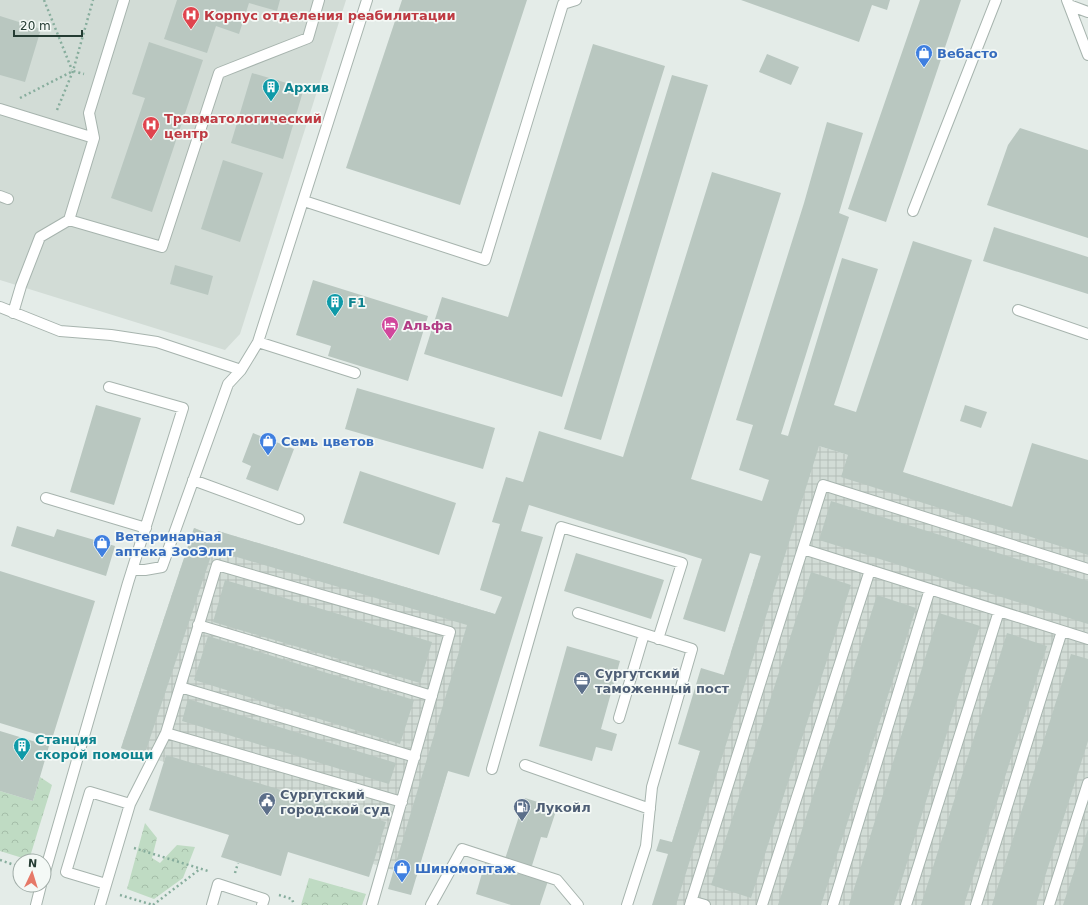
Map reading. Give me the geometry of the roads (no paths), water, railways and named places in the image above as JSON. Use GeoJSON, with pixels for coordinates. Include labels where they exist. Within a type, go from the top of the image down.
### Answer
{"type":"FeatureCollection","features":[{"type":"Feature","properties":{"kind":"lane"},"geometry":{"type":"LineString","coordinates":[[13,313],[21,286],[40,237],[69,220],[94,138],[89,113],[124,0]]}},
{"type":"Feature","properties":{"kind":"lane"},"geometry":{"type":"LineString","coordinates":[[69,220],[162,247],[219,73],[308,38],[319,0]]}},
{"type":"Feature","properties":{"kind":"lane"},"geometry":{"type":"LineString","coordinates":[[132,570],[145,570],[162,567],[228,384],[241,370],[258,342],[367,0]]}},
{"type":"Feature","properties":{"kind":"lane"},"geometry":{"type":"LineString","coordinates":[[304,201],[485,260],[563,4],[576,0]]}},
{"type":"Feature","properties":{"kind":"lane"},"geometry":{"type":"LineString","coordinates":[[913,212],[996,0]]}},
{"type":"Feature","properties":{"kind":"lane"},"geometry":{"type":"LineString","coordinates":[[1068,2],[1088,12]]}},
{"type":"Feature","properties":{"kind":"lane"},"geometry":{"type":"LineString","coordinates":[[1068,2],[1088,55]]}},
{"type":"Feature","properties":{"kind":"lane"},"geometry":{"type":"LineString","coordinates":[[0,109],[94,138]]}},
{"type":"Feature","properties":{"kind":"lane"},"geometry":{"type":"LineString","coordinates":[[0,307],[60,331],[111,335],[157,342],[241,370]]}},
{"type":"Feature","properties":{"kind":"lane"},"geometry":{"type":"LineString","coordinates":[[1018,310],[1088,334]]}},
{"type":"Feature","properties":{"kind":"lane"},"geometry":{"type":"LineString","coordinates":[[258,342],[355,373]]}},
{"type":"Feature","properties":{"kind":"lane"},"geometry":{"type":"LineString","coordinates":[[50,853],[132,570],[183,408],[109,387]]}},
{"type":"Feature","properties":{"kind":"lane"},"geometry":{"type":"LineString","coordinates":[[193,480],[299,520]]}},
{"type":"Feature","properties":{"kind":"lane"},"geometry":{"type":"LineString","coordinates":[[705,905],[691,903],[823,485],[1088,569]]}},
{"type":"Feature","properties":{"kind":"lane"},"geometry":{"type":"LineString","coordinates":[[46,498],[146,528]]}},
{"type":"Feature","properties":{"kind":"lane"},"geometry":{"type":"LineString","coordinates":[[492,769],[561,527],[682,563],[658,639]]}},
{"type":"Feature","properties":{"kind":"lane"},"geometry":{"type":"LineString","coordinates":[[803,549],[1088,639]]}},
{"type":"Feature","properties":{"kind":"lane"},"geometry":{"type":"LineString","coordinates":[[100,905],[130,804],[166,733],[217,565],[450,632],[372,905]]}},
{"type":"Feature","properties":{"kind":"lane"},"geometry":{"type":"LineString","coordinates":[[762,905],[870,570]]}},
{"type":"Feature","properties":{"kind":"lane"},"geometry":{"type":"LineString","coordinates":[[833,905],[930,590]]}},
{"type":"Feature","properties":{"kind":"lane"},"geometry":{"type":"LineString","coordinates":[[906,905],[999,611]]}},
{"type":"Feature","properties":{"kind":"lane"},"geometry":{"type":"LineString","coordinates":[[578,613],[692,650],[652,787],[646,846],[626,905]]}},
{"type":"Feature","properties":{"kind":"lane"},"geometry":{"type":"LineString","coordinates":[[198,625],[432,696]]}},
{"type":"Feature","properties":{"kind":"lane"},"geometry":{"type":"LineString","coordinates":[[976,905],[1062,631]]}},
{"type":"Feature","properties":{"kind":"lane"},"geometry":{"type":"LineString","coordinates":[[619,718],[644,634]]}},
{"type":"Feature","properties":{"kind":"lane"},"geometry":{"type":"LineString","coordinates":[[180,687],[415,757]]}},
{"type":"Feature","properties":{"kind":"lane"},"geometry":{"type":"LineString","coordinates":[[166,733],[402,802]]}},
{"type":"Feature","properties":{"kind":"lane"},"geometry":{"type":"LineString","coordinates":[[525,765],[650,809]]}},
{"type":"Feature","properties":{"kind":"lane"},"geometry":{"type":"LineString","coordinates":[[1049,905],[1088,783]]}},
{"type":"Feature","properties":{"kind":"lane"},"geometry":{"type":"LineString","coordinates":[[106,884],[66,872],[72,850],[90,792],[130,804]]}},
{"type":"Feature","properties":{"kind":"lane"},"geometry":{"type":"LineString","coordinates":[[432,905],[462,849],[557,880],[578,905]]}},
{"type":"Feature","properties":{"kind":"lane"},"geometry":{"type":"LineString","coordinates":[[212,905],[218,884],[264,900],[262,905]]}},
{"type":"Feature","properties":{"kind":"lane"},"geometry":{"type":"LineString","coordinates":[[36,905],[39,893]]}},
{"type":"Feature","properties":{"kind":"place","name":"Корпус отделения реабилитации"},"geometry":{"type":"Point","coordinates":[191,30]}},
{"type":"Feature","properties":{"kind":"place","name":"Вебасто"},"geometry":{"type":"Point","coordinates":[924,68]}},
{"type":"Feature","properties":{"kind":"place","name":"Архив"},"geometry":{"type":"Point","coordinates":[271,102]}},
{"type":"Feature","properties":{"kind":"place","name":"Травматологический центр"},"geometry":{"type":"Point","coordinates":[151,140]}},
{"type":"Feature","properties":{"kind":"place","name":"F1"},"geometry":{"type":"Point","coordinates":[335,317]}},
{"type":"Feature","properties":{"kind":"place","name":"Альфа"},"geometry":{"type":"Point","coordinates":[390,340]}},
{"type":"Feature","properties":{"kind":"place","name":"Семь цветов"},"geometry":{"type":"Point","coordinates":[268,456]}},
{"type":"Feature","properties":{"kind":"place","name":"Ветеринарная аптека ЗооЭлит"},"geometry":{"type":"Point","coordinates":[102,558]}},
{"type":"Feature","properties":{"kind":"place","name":"Сургутский таможенный пост"},"geometry":{"type":"Point","coordinates":[582,695]}},
{"type":"Feature","properties":{"kind":"place","name":"Станция скорой помощи"},"geometry":{"type":"Point","coordinates":[22,761]}},
{"type":"Feature","properties":{"kind":"place","name":"Сургутский городской суд"},"geometry":{"type":"Point","coordinates":[267,816]}},
{"type":"Feature","properties":{"kind":"place","name":"Лукойл"},"geometry":{"type":"Point","coordinates":[522,822]}},
{"type":"Feature","properties":{"kind":"place","name":"Шиномонтаж"},"geometry":{"type":"Point","coordinates":[402,883]}}]}
